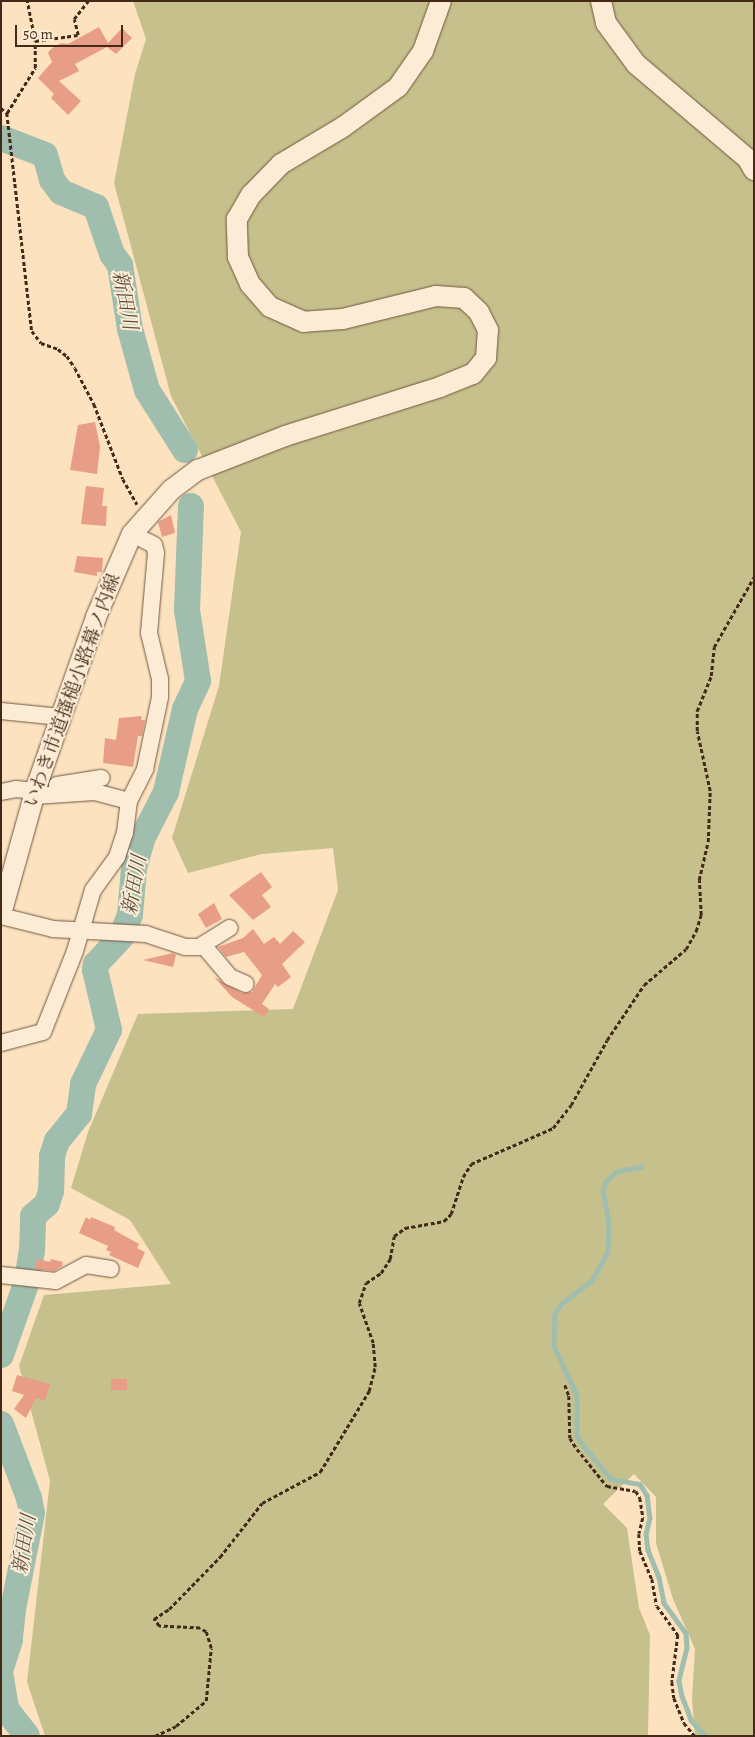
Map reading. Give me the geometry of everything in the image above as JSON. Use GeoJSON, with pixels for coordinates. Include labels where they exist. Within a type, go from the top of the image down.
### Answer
{"type":"FeatureCollection","features":[{"type":"Feature","properties":{"kind":"street","name":"いわき市道搔槌小路幕ノ内線"},"geometry":{"type":"LineString","coordinates":[[1,915],[35,791],[96,617],[132,534],[171,490],[198,470],[285,436],[440,388],[473,374],[486,358],[488,330],[479,312],[464,298],[436,296],[343,319],[304,322],[270,306],[250,284],[238,257],[237,219],[251,195],[281,164],[343,127],[398,87],[423,51],[441,1]]}},
{"type":"Feature","properties":{"kind":"street"},"geometry":{"type":"LineString","coordinates":[[601,1],[606,24],[636,64],[747,158],[754,170]]}},
{"type":"Feature","properties":{"kind":"street"},"geometry":{"type":"LineString","coordinates":[[1,1043],[43,1032],[82,930],[93,890],[117,857],[124,833],[129,801],[146,769],[160,697],[160,679],[149,633],[156,553],[154,545],[132,534]]}},
{"type":"Feature","properties":{"kind":"street"},"geometry":{"type":"LineString","coordinates":[[1,711],[61,717]]}},
{"type":"Feature","properties":{"kind":"street"},"geometry":{"type":"LineString","coordinates":[[35,791],[102,778]]}},
{"type":"Feature","properties":{"kind":"street"},"geometry":{"type":"LineString","coordinates":[[2,789],[95,792],[129,801]]}},
{"type":"Feature","properties":{"kind":"street"},"geometry":{"type":"LineString","coordinates":[[1,915],[53,929],[124,931],[185,948],[203,945],[230,928]]}},
{"type":"Feature","properties":{"kind":"street"},"geometry":{"type":"LineString","coordinates":[[203,945],[230,977],[246,984]]}},
{"type":"Feature","properties":{"kind":"street"},"geometry":{"type":"LineString","coordinates":[[1,1275],[62,1280],[86,1265],[111,1270]]}},
{"type":"Feature","properties":{"kind":"path"},"geometry":{"type":"LineString","coordinates":[[27,1],[36,41],[35,68],[7,113],[32,331],[40,343],[58,349],[67,356],[75,368],[94,404],[130,496],[147,517]]}},
{"type":"Feature","properties":{"kind":"path"},"geometry":{"type":"LineString","coordinates":[[36,41],[78,35],[74,19],[88,1]]}},
{"type":"Feature","properties":{"kind":"path"},"geometry":{"type":"LineString","coordinates":[[1,108],[7,113]]}},
{"type":"Feature","properties":{"kind":"path"},"geometry":{"type":"LineString","coordinates":[[155,1736],[176,1726],[199,1710],[206,1701],[211,1648],[206,1632],[200,1628],[158,1626],[154,1619],[169,1609],[220,1557],[262,1503],[320,1472],[369,1391],[375,1367],[373,1343],[359,1303],[366,1283],[386,1265],[394,1236],[404,1228],[444,1221],[451,1214],[463,1176],[471,1164],[553,1128],[571,1106],[611,1034],[644,985],[686,949],[696,932],[701,915],[699,880],[708,842],[710,791],[697,730],[697,711],[710,676],[714,647],[754,577]]}},
{"type":"Feature","properties":{"kind":"path"},"geometry":{"type":"LineString","coordinates":[[565,1385],[569,1396],[570,1438],[577,1449],[607,1486],[636,1491],[640,1498],[643,1518],[639,1534],[640,1551],[652,1579],[657,1606],[678,1635],[672,1669],[674,1698],[684,1723],[695,1736]]}},
{"type":"Feature","properties":{"kind":"shaded area"},"geometry":{"type":"Polygon","coordinates":[[[133,1],[754,1],[754,1736],[695,1736],[692,1699],[695,1649],[673,1599],[656,1543],[656,1497],[634,1474],[603,1504],[627,1528],[639,1608],[650,1635],[648,1736],[45,1736],[27,1682],[50,1481],[19,1366],[44,1295],[171,1284],[130,1220],[71,1188],[88,1132],[138,1014],[293,1009],[338,890],[333,848],[262,854],[188,873],[172,838],[219,686],[241,532],[171,396],[114,183],[135,74],[146,39],[133,1]]]}},
{"type":"Feature","properties":{"kind":"building"},"geometry":{"type":"Polygon","coordinates":[[[99,27],[108,43],[122,28],[132,38],[116,54],[107,47],[75,64],[79,71],[59,81],[81,101],[68,115],[51,98],[54,94],[38,78],[52,62],[48,53],[51,49],[61,43],[68,44],[99,27]]]}},
{"type":"Feature","properties":{"kind":"building"},"geometry":{"type":"Polygon","coordinates":[[[95,422],[100,447],[97,474],[70,470],[78,425],[95,422]]]}},
{"type":"Feature","properties":{"kind":"building"},"geometry":{"type":"Polygon","coordinates":[[[86,486],[104,488],[102,506],[107,506],[106,526],[81,524],[86,486]]]}},
{"type":"Feature","properties":{"kind":"building"},"geometry":{"type":"Polygon","coordinates":[[[171,515],[175,533],[162,537],[158,522],[171,515]]]}},
{"type":"Feature","properties":{"kind":"building"},"geometry":{"type":"Polygon","coordinates":[[[77,556],[103,558],[102,572],[97,572],[97,576],[74,572],[77,556]]]}},
{"type":"Feature","properties":{"kind":"building"},"geometry":{"type":"Polygon","coordinates":[[[142,716],[141,720],[145,720],[142,736],[138,736],[133,767],[103,763],[105,738],[116,740],[119,718],[142,716]]]}},
{"type":"Feature","properties":{"kind":"building"},"geometry":{"type":"Polygon","coordinates":[[[261,872],[272,887],[262,895],[271,907],[253,920],[229,895],[261,872]]]}},
{"type":"Feature","properties":{"kind":"building"},"geometry":{"type":"Polygon","coordinates":[[[214,903],[222,919],[206,928],[198,914],[214,903]]]}},
{"type":"Feature","properties":{"kind":"building"},"geometry":{"type":"Polygon","coordinates":[[[253,929],[264,944],[274,937],[280,944],[293,931],[305,942],[282,964],[291,977],[278,987],[275,984],[262,1004],[269,1009],[264,1017],[232,997],[214,977],[242,993],[252,992],[262,975],[244,952],[226,957],[218,947],[243,938],[253,929]]]}},
{"type":"Feature","properties":{"kind":"building"},"geometry":{"type":"Polygon","coordinates":[[[173,953],[176,955],[173,967],[143,960],[173,953]]]}},
{"type":"Feature","properties":{"kind":"building"},"geometry":{"type":"Polygon","coordinates":[[[86,1217],[90,1220],[91,1217],[115,1227],[114,1230],[139,1244],[137,1248],[145,1252],[138,1268],[109,1255],[111,1252],[106,1250],[108,1246],[79,1233],[86,1217]]]}},
{"type":"Feature","properties":{"kind":"building"},"geometry":{"type":"Polygon","coordinates":[[[37,1259],[50,1262],[51,1259],[63,1262],[62,1266],[54,1271],[35,1269],[37,1259]]]}},
{"type":"Feature","properties":{"kind":"building"},"geometry":{"type":"Polygon","coordinates":[[[17,1375],[50,1384],[45,1401],[36,1398],[26,1418],[14,1409],[24,1395],[12,1391],[17,1375]]]}},
{"type":"Feature","properties":{"kind":"building"},"geometry":{"type":"Polygon","coordinates":[[[111,1379],[127,1379],[127,1390],[111,1390],[111,1379]]]}},
{"type":"Feature","properties":{"kind":"waterway","name":"新田川"},"geometry":{"type":"LineString","coordinates":[[1,138],[45,155],[52,180],[61,192],[96,207],[112,254],[120,265],[130,329],[147,390],[185,450]]}},
{"type":"Feature","properties":{"kind":"waterway","name":"新田川"},"geometry":{"type":"LineString","coordinates":[[1,1355],[27,1281],[32,1251],[33,1216],[47,1204],[51,1191],[52,1156],[57,1141],[79,1114],[83,1084],[109,1030],[95,970],[96,964],[121,937],[130,915],[134,868],[143,837],[166,792],[185,709],[198,681],[187,610],[191,506]]}},
{"type":"Feature","properties":{"kind":"waterway"},"geometry":{"type":"LineString","coordinates":[[642,1167],[617,1172],[606,1182],[603,1191],[609,1221],[608,1252],[592,1281],[562,1304],[555,1314],[554,1346],[577,1395],[577,1436],[611,1479],[640,1484],[647,1495],[650,1518],[646,1534],[648,1550],[659,1577],[664,1603],[686,1633],[687,1648],[679,1681],[682,1696],[691,1720],[705,1736]]}},
{"type":"Feature","properties":{"kind":"waterway","name":"新田川"},"geometry":{"type":"LineString","coordinates":[[1,1424],[29,1498],[32,1513],[13,1609],[10,1640],[1,1667]]}},
{"type":"Feature","properties":{"kind":"waterway","name":"新田川"},"geometry":{"type":"LineString","coordinates":[[1,1677],[6,1709],[27,1736]]}}]}
